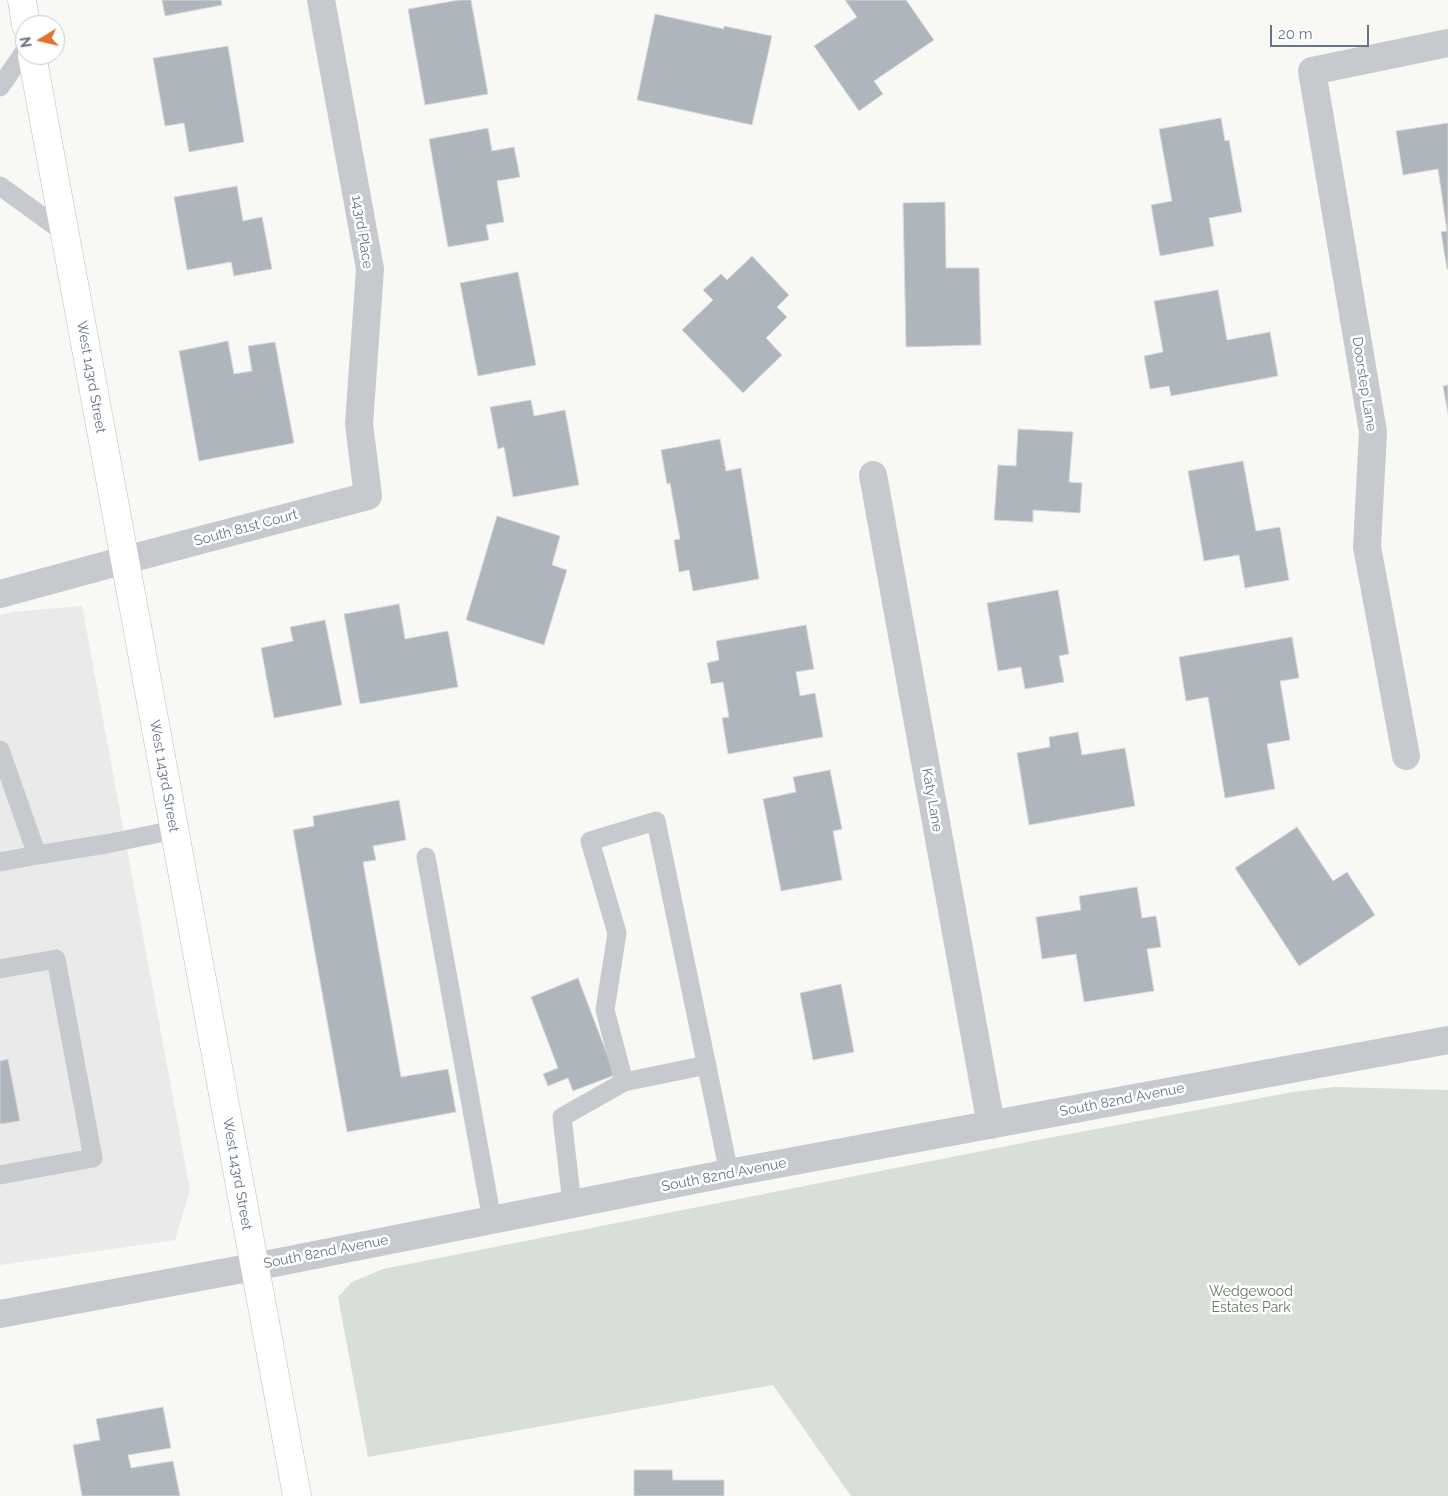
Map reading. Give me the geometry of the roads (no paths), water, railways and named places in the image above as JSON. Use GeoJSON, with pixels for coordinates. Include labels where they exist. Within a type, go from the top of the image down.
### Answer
{"type":"FeatureCollection","features":[{"type":"Feature","properties":{"kind":"main road"},"geometry":{"type":"LineString","coordinates":[[22,0],[24,15]]}},
{"type":"Feature","properties":{"kind":"main road","name":"West 143rd Street"},"geometry":{"type":"LineString","coordinates":[[34,65],[297,1496]]}},
{"type":"Feature","properties":{"kind":"street","name":"143rd Place"},"geometry":{"type":"LineString","coordinates":[[321,0],[370,269],[359,424],[368,496]]}},
{"type":"Feature","properties":{"kind":"street","name":"Doorstep Lane"},"geometry":{"type":"LineString","coordinates":[[1406,756],[1367,547],[1373,432],[1312,71],[1448,43]]}},
{"type":"Feature","properties":{"kind":"street","name":"Katy Lane"},"geometry":{"type":"LineString","coordinates":[[873,475],[991,1124]]}},
{"type":"Feature","properties":{"kind":"street","name":"South 81st Court"},"geometry":{"type":"LineString","coordinates":[[0,594],[368,496]]}},
{"type":"Feature","properties":{"kind":"street","name":"South 82nd Avenue"},"geometry":{"type":"LineString","coordinates":[[0,1314],[991,1124],[1448,1040]]}},
{"type":"Feature","properties":{"kind":"lane"},"geometry":{"type":"LineString","coordinates":[[0,87],[15,65]]}},
{"type":"Feature","properties":{"kind":"lane"},"geometry":{"type":"LineString","coordinates":[[0,186],[65,233]]}},
{"type":"Feature","properties":{"kind":"lane"},"geometry":{"type":"LineString","coordinates":[[0,750],[38,855]]}},
{"type":"Feature","properties":{"kind":"lane"},"geometry":{"type":"LineString","coordinates":[[624,1082],[605,1010],[617,933],[590,841],[656,821],[729,1174]]}},
{"type":"Feature","properties":{"kind":"lane"},"geometry":{"type":"LineString","coordinates":[[0,862],[174,830]]}},
{"type":"Feature","properties":{"kind":"lane"},"geometry":{"type":"LineString","coordinates":[[426,856],[492,1220]]}},
{"type":"Feature","properties":{"kind":"lane"},"geometry":{"type":"LineString","coordinates":[[0,969],[56,959],[93,1158],[0,1175]]}},
{"type":"Feature","properties":{"kind":"lane"},"geometry":{"type":"LineString","coordinates":[[572,1204],[562,1117],[624,1082],[707,1065]]}},
{"type":"Feature","properties":{"kind":"park label","name":"Wedgewood Estates Park"},"geometry":{"type":"Point","coordinates":[1251,1300]}}]}
